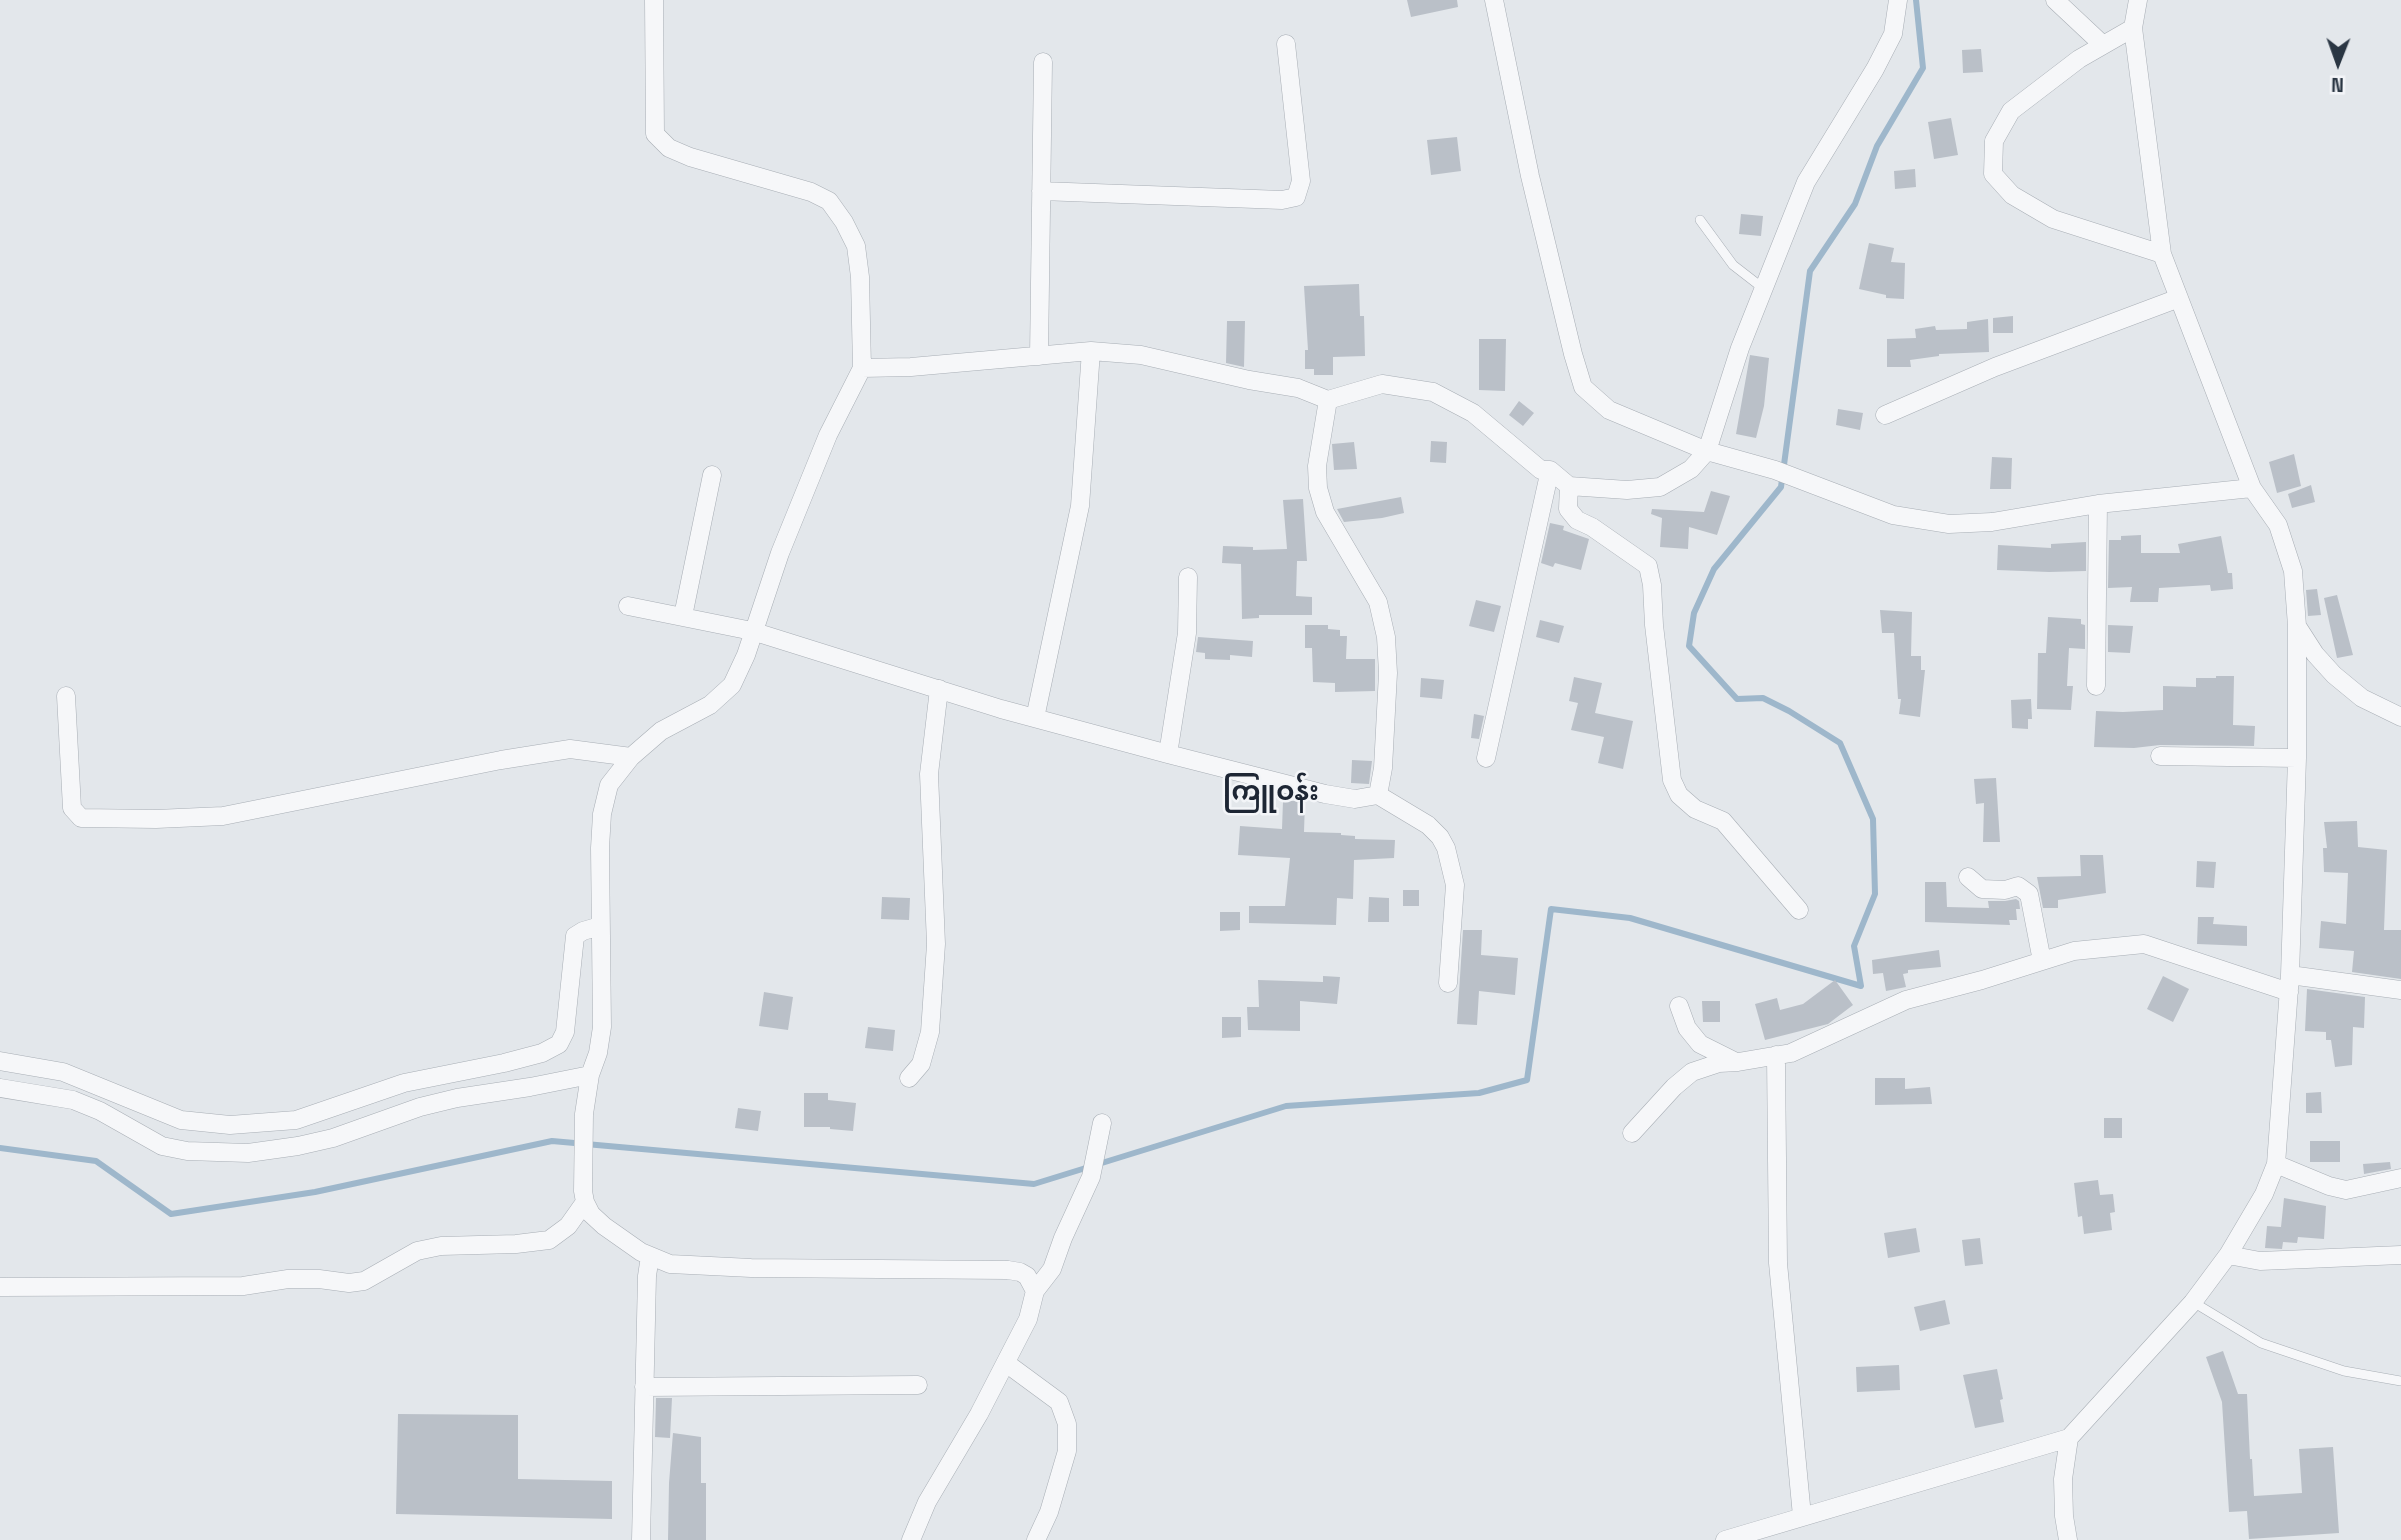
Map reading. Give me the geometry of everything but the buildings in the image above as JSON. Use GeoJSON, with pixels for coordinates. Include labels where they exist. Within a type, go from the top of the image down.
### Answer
{"type":"FeatureCollection","features":[{"type":"Feature","properties":{"kind":"street"},"geometry":{"type":"LineString","coordinates":[[654,0],[655,134],[669,148],[690,157],[811,192],[829,201],[856,246],[860,277],[862,368],[828,435],[780,553],[746,655],[732,685],[710,705],[661,732],[631,757],[609,785],[601,814],[602,1027],[584,1114],[584,1202],[591,1214],[604,1226],[650,1256],[670,1265],[1008,1270],[1027,1276],[1035,1291]]}},
{"type":"Feature","properties":{"kind":"street"},"geometry":{"type":"LineString","coordinates":[[1494,0],[1530,176],[1583,387],[1609,410],[1707,451],[1775,470],[1893,515],[1949,524],[1992,522],[2098,504],[2252,488]]}},
{"type":"Feature","properties":{"kind":"street"},"geometry":{"type":"LineString","coordinates":[[862,368],[911,367],[1091,351],[1142,355],[1249,380],[1298,388],[1328,400],[1382,384],[1433,392],[1473,413],[1541,470],[1550,470],[1569,486],[1628,490],[1660,487],[1691,469],[1707,451],[1740,348],[1805,181],[1875,69],[1893,34],[1898,0]]}},
{"type":"Feature","properties":{"kind":"street"},"geometry":{"type":"LineString","coordinates":[[2054,0],[2103,45]]}},
{"type":"Feature","properties":{"kind":"street"},"geometry":{"type":"LineString","coordinates":[[1725,1540],[2069,1438],[2193,1302],[2228,1255],[2264,1194],[2276,1164],[2289,984],[2297,758],[2297,626],[2293,571],[2278,525],[2252,488],[2162,254],[2133,28],[2138,0]]}},
{"type":"Feature","properties":{"kind":"street"},"geometry":{"type":"LineString","coordinates":[[2133,28],[2079,59],[2011,111],[1994,141],[1993,174],[2012,195],[2053,219],[2162,254]]}},
{"type":"Feature","properties":{"kind":"street"},"geometry":{"type":"LineString","coordinates":[[1041,191],[1282,200],[1296,197],[1301,181],[1286,44]]}},
{"type":"Feature","properties":{"kind":"street"},"geometry":{"type":"LineString","coordinates":[[1039,356],[1043,62]]}},
{"type":"Feature","properties":{"kind":"street"},"geometry":{"type":"LineString","coordinates":[[1885,415],[1995,367],[2179,298]]}},
{"type":"Feature","properties":{"kind":"street"},"geometry":{"type":"LineString","coordinates":[[1035,718],[1080,506],[1091,351]]}},
{"type":"Feature","properties":{"kind":"street"},"geometry":{"type":"LineString","coordinates":[[1328,400],[1317,466],[1318,488],[1325,512],[1378,601],[1386,637],[1388,673],[1378,795]]}},
{"type":"Feature","properties":{"kind":"street"},"geometry":{"type":"LineString","coordinates":[[1486,758],[1550,470]]}},
{"type":"Feature","properties":{"kind":"street"},"geometry":{"type":"LineString","coordinates":[[683,616],[712,475]]}},
{"type":"Feature","properties":{"kind":"street"},"geometry":{"type":"LineString","coordinates":[[1569,486],[1569,509],[1577,520],[1648,566],[1672,780],[1679,794],[1695,808],[1723,821],[1799,910]]}},
{"type":"Feature","properties":{"kind":"street"},"geometry":{"type":"LineString","coordinates":[[2096,686],[2098,504]]}},
{"type":"Feature","properties":{"kind":"street"},"geometry":{"type":"LineString","coordinates":[[1168,754],[1187,633],[1188,577]]}},
{"type":"Feature","properties":{"kind":"street"},"geometry":{"type":"LineString","coordinates":[[628,606],[752,631],[1035,718],[1325,794],[1355,799],[1378,795],[1428,825],[1446,848],[1455,885],[1448,983]]}},
{"type":"Feature","properties":{"kind":"street"},"geometry":{"type":"LineString","coordinates":[[2297,626],[2315,654],[2334,675],[2362,698],[2401,717]]}},
{"type":"Feature","properties":{"kind":"street"},"geometry":{"type":"LineString","coordinates":[[909,1078],[921,1064],[930,1032],[936,944],[929,774],[939,689]]}},
{"type":"Feature","properties":{"kind":"street"},"geometry":{"type":"LineString","coordinates":[[66,696],[72,808],[81,818],[223,816],[501,760],[570,749],[631,757]]}},
{"type":"Feature","properties":{"kind":"street"},"geometry":{"type":"LineString","coordinates":[[2160,756],[2297,758]]}},
{"type":"Feature","properties":{"kind":"street"},"geometry":{"type":"LineString","coordinates":[[1968,877],[1982,889],[2005,890],[2018,886],[2029,894],[2042,961]]}},
{"type":"Feature","properties":{"kind":"street"},"geometry":{"type":"LineString","coordinates":[[0,1061],[63,1072],[181,1120],[230,1125],[296,1120],[404,1083],[517,1060],[542,1053],[559,1044],[565,1032],[575,936],[600,926]]}},
{"type":"Feature","properties":{"kind":"street"},"geometry":{"type":"LineString","coordinates":[[1632,1133],[1674,1087],[1692,1072],[1719,1063],[1791,1053],[1906,1000],[2074,951],[2144,944],[2289,984],[2401,990]]}},
{"type":"Feature","properties":{"kind":"street"},"geometry":{"type":"LineString","coordinates":[[1679,1006],[1687,1028],[1700,1044],[1738,1062]]}},
{"type":"Feature","properties":{"kind":"street"},"geometry":{"type":"LineString","coordinates":[[1776,1055],[1778,1263],[1802,1516]]}},
{"type":"Feature","properties":{"kind":"street"},"geometry":{"type":"LineString","coordinates":[[0,1088],[73,1100],[100,1111],[162,1146],[187,1151],[248,1153],[333,1138],[420,1107],[457,1098],[590,1075]]}},
{"type":"Feature","properties":{"kind":"street"},"geometry":{"type":"LineString","coordinates":[[911,1540],[927,1502],[979,1414],[1028,1319],[1035,1291],[1052,1269],[1091,1177],[1102,1123]]}},
{"type":"Feature","properties":{"kind":"street"},"geometry":{"type":"LineString","coordinates":[[2276,1164],[2329,1186],[2346,1190],[2401,1178]]}},
{"type":"Feature","properties":{"kind":"street"},"geometry":{"type":"LineString","coordinates":[[0,1287],[243,1286],[288,1279],[364,1282],[417,1251],[442,1246],[516,1244],[549,1240],[568,1226],[584,1202]]}},
{"type":"Feature","properties":{"kind":"street"},"geometry":{"type":"LineString","coordinates":[[2228,1255],[2260,1261],[2401,1255]]}},
{"type":"Feature","properties":{"kind":"street"},"geometry":{"type":"LineString","coordinates":[[641,1540],[645,1320],[650,1256]]}},
{"type":"Feature","properties":{"kind":"street"},"geometry":{"type":"LineString","coordinates":[[1006,1363],[1059,1402],[1067,1424],[1067,1451],[1049,1512],[1036,1540]]}},
{"type":"Feature","properties":{"kind":"street"},"geometry":{"type":"LineString","coordinates":[[644,1387],[918,1385]]}},
{"type":"Feature","properties":{"kind":"street"},"geometry":{"type":"LineString","coordinates":[[2068,1540],[2063,1479],[2069,1438]]}},
{"type":"Feature","properties":{"kind":"lane"},"geometry":{"type":"LineString","coordinates":[[1700,220],[1733,265],[1764,289]]}},
{"type":"Feature","properties":{"kind":"lane"},"geometry":{"type":"LineString","coordinates":[[2193,1302],[2261,1343],[2344,1371],[2401,1381]]}},
{"type":"Feature","properties":{"kind":"waterway"},"geometry":{"type":"LineString","coordinates":[[0,1148],[96,1161],[171,1214],[315,1192],[552,1141],[1034,1184],[1286,1106],[1479,1093],[1527,1080],[1551,909],[1630,918],[1861,986],[1854,946],[1875,894],[1873,819],[1840,743],[1763,698],[1737,699],[1689,646],[1694,613],[1714,569],[1781,487],[1810,271],[1855,204],[1877,146],[1923,68],[1916,0]]}},
{"type":"Feature","properties":{"kind":"district","name":"ကြူဝန်း"},"geometry":{"type":"Point","coordinates":[1271,793]}}]}
